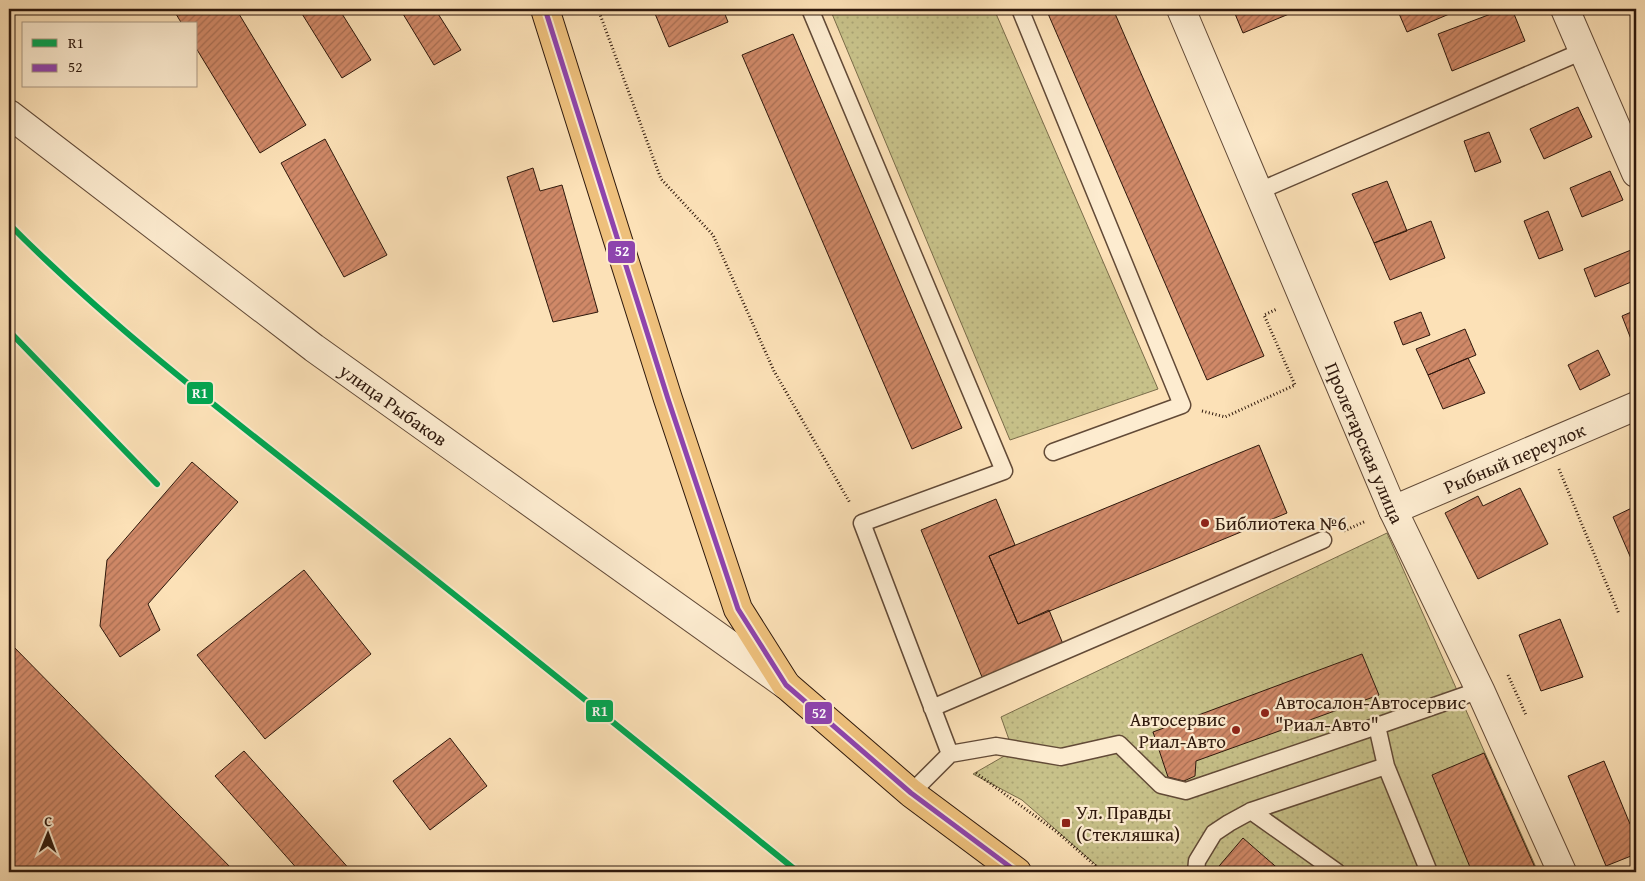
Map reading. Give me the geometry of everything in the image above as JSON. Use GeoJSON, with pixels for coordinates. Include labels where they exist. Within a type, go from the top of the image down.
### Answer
{"type":"FeatureCollection","features":[{"type":"Feature","properties":{"kind":"main road"},"geometry":{"type":"LineString","coordinates":[[545,9],[668,399],[738,610],[786,685],[911,793],[1017,872]]}},
{"type":"Feature","properties":{"kind":"street","name":"Пролетарская улица"},"geometry":{"type":"LineString","coordinates":[[1181,9],[1393,510],[1480,690],[1562,872]]}},
{"type":"Feature","properties":{"kind":"street"},"geometry":{"type":"LineString","coordinates":[[1565,9],[1636,174]]}},
{"type":"Feature","properties":{"kind":"street","name":"улица Рыбаков"},"geometry":{"type":"LineString","coordinates":[[9,114],[314,348],[786,685]]}},
{"type":"Feature","properties":{"kind":"street","name":"Рыбный переулок"},"geometry":{"type":"LineString","coordinates":[[1393,510],[1636,406]]}},
{"type":"Feature","properties":{"kind":"lane"},"geometry":{"type":"LineString","coordinates":[[810,9],[1004,471],[862,524],[950,754]]}},
{"type":"Feature","properties":{"kind":"lane"},"geometry":{"type":"LineString","coordinates":[[1020,9],[1182,405],[1053,452]]}},
{"type":"Feature","properties":{"kind":"lane"},"geometry":{"type":"LineString","coordinates":[[1259,191],[1583,50]]}},
{"type":"Feature","properties":{"kind":"lane"},"geometry":{"type":"LineString","coordinates":[[932,708],[1323,540]]}},
{"type":"Feature","properties":{"kind":"lane"},"geometry":{"type":"LineString","coordinates":[[911,793],[950,754],[996,746],[1061,756],[1119,744],[1162,785],[1186,791],[1480,690]]}},
{"type":"Feature","properties":{"kind":"lane"},"geometry":{"type":"LineString","coordinates":[[1377,726],[1386,766],[1429,872]]}},
{"type":"Feature","properties":{"kind":"lane"},"geometry":{"type":"LineString","coordinates":[[1196,872],[1197,861],[1214,833],[1251,811],[1386,766]]}},
{"type":"Feature","properties":{"kind":"lane"},"geometry":{"type":"LineString","coordinates":[[1251,811],[1337,872]]}},
{"type":"Feature","properties":{"kind":"path"},"geometry":{"type":"LineString","coordinates":[[598,9],[661,179],[713,235],[774,371],[862,524]]}},
{"type":"Feature","properties":{"kind":"path"},"geometry":{"type":"LineString","coordinates":[[1182,405],[1224,417],[1295,385],[1264,315]]}},
{"type":"Feature","properties":{"kind":"path"},"geometry":{"type":"LineString","coordinates":[[1548,444],[1619,614]]}},
{"type":"Feature","properties":{"kind":"path"},"geometry":{"type":"LineString","coordinates":[[1323,540],[1393,510]]}},
{"type":"Feature","properties":{"kind":"path"},"geometry":{"type":"LineString","coordinates":[[950,754],[1057,832],[1097,867],[1100,872]]}},
{"type":"Feature","properties":{"kind":"shaded area"},"geometry":{"type":"Polygon","coordinates":[[[830,9],[994,9],[1158,389],[1010,440],[830,9]]]}},
{"type":"Feature","properties":{"kind":"shaded area"},"geometry":{"type":"Polygon","coordinates":[[[1387,533],[1538,872],[1104,872],[1022,800],[973,774],[1013,751],[1001,717],[1387,533]]]}},
{"type":"Feature","properties":{"kind":"building"},"geometry":{"type":"Polygon","coordinates":[[[173,9],[236,9],[306,125],[260,153],[198,51],[198,22],[181,22],[173,9]]]}},
{"type":"Feature","properties":{"kind":"building"},"geometry":{"type":"Polygon","coordinates":[[[299,9],[339,9],[371,60],[342,78],[299,9]]]}},
{"type":"Feature","properties":{"kind":"building"},"geometry":{"type":"Polygon","coordinates":[[[400,9],[435,9],[461,50],[434,65],[400,9]]]}},
{"type":"Feature","properties":{"kind":"building"},"geometry":{"type":"Polygon","coordinates":[[[653,9],[723,9],[728,22],[669,47],[653,9]]]}},
{"type":"Feature","properties":{"kind":"building"},"geometry":{"type":"Polygon","coordinates":[[[1046,9],[1113,9],[1264,356],[1207,380],[1046,9]]]}},
{"type":"Feature","properties":{"kind":"building"},"geometry":{"type":"Polygon","coordinates":[[[1233,9],[1301,9],[1243,33],[1233,9]]]}},
{"type":"Feature","properties":{"kind":"building"},"geometry":{"type":"Polygon","coordinates":[[[1397,9],[1461,9],[1407,32],[1397,9]]]}},
{"type":"Feature","properties":{"kind":"building"},"geometry":{"type":"Polygon","coordinates":[[[1504,9],[1512,9],[1525,41],[1452,71],[1438,34],[1504,9]]]}},
{"type":"Feature","properties":{"kind":"building"},"geometry":{"type":"Polygon","coordinates":[[[793,34],[962,428],[912,449],[742,55],[793,34]]]}},
{"type":"Feature","properties":{"kind":"building"},"geometry":{"type":"Polygon","coordinates":[[[1578,107],[1592,137],[1544,159],[1530,129],[1578,107]]]}},
{"type":"Feature","properties":{"kind":"building"},"geometry":{"type":"Polygon","coordinates":[[[1489,132],[1501,162],[1475,172],[1464,141],[1489,132]]]}},
{"type":"Feature","properties":{"kind":"building"},"geometry":{"type":"Polygon","coordinates":[[[325,139],[387,255],[344,277],[281,163],[325,139]]]}},
{"type":"Feature","properties":{"kind":"building"},"geometry":{"type":"Polygon","coordinates":[[[533,168],[540,191],[562,185],[598,312],[553,322],[507,177],[533,168]]]}},
{"type":"Feature","properties":{"kind":"building"},"geometry":{"type":"Polygon","coordinates":[[[1610,171],[1623,200],[1582,217],[1570,188],[1610,171]]]}},
{"type":"Feature","properties":{"kind":"building"},"geometry":{"type":"Polygon","coordinates":[[[1387,181],[1407,231],[1374,243],[1352,194],[1387,181]]]}},
{"type":"Feature","properties":{"kind":"building"},"geometry":{"type":"Polygon","coordinates":[[[1548,211],[1563,250],[1539,259],[1524,221],[1548,211]]]}},
{"type":"Feature","properties":{"kind":"building"},"geometry":{"type":"Polygon","coordinates":[[[1431,221],[1445,258],[1390,280],[1374,243],[1431,221]]]}},
{"type":"Feature","properties":{"kind":"building"},"geometry":{"type":"Polygon","coordinates":[[[1636,248],[1636,280],[1595,297],[1584,269],[1636,248]]]}},
{"type":"Feature","properties":{"kind":"building"},"geometry":{"type":"Polygon","coordinates":[[[1636,310],[1636,352],[1622,316],[1636,310]]]}},
{"type":"Feature","properties":{"kind":"building"},"geometry":{"type":"Polygon","coordinates":[[[1421,312],[1430,335],[1403,345],[1394,322],[1421,312]]]}},
{"type":"Feature","properties":{"kind":"building"},"geometry":{"type":"Polygon","coordinates":[[[1465,329],[1476,355],[1428,375],[1416,349],[1465,329]]]}},
{"type":"Feature","properties":{"kind":"building"},"geometry":{"type":"Polygon","coordinates":[[[1598,350],[1610,375],[1580,390],[1568,365],[1598,350]]]}},
{"type":"Feature","properties":{"kind":"building"},"geometry":{"type":"Polygon","coordinates":[[[1468,358],[1485,393],[1443,409],[1428,375],[1468,358]]]}},
{"type":"Feature","properties":{"kind":"building"},"geometry":{"type":"Polygon","coordinates":[[[1259,445],[1287,513],[1018,624],[989,556],[1259,445]]]}},
{"type":"Feature","properties":{"kind":"building"},"geometry":{"type":"Polygon","coordinates":[[[192,462],[238,502],[148,604],[160,630],[120,657],[100,626],[107,560],[192,462]]]}},
{"type":"Feature","properties":{"kind":"building"},"geometry":{"type":"Polygon","coordinates":[[[1520,488],[1548,544],[1478,579],[1445,513],[1478,496],[1483,506],[1520,488]]]}},
{"type":"Feature","properties":{"kind":"building"},"geometry":{"type":"Polygon","coordinates":[[[996,499],[1015,545],[989,556],[1018,624],[1049,610],[1063,644],[982,677],[921,530],[996,499]]]}},
{"type":"Feature","properties":{"kind":"building"},"geometry":{"type":"Polygon","coordinates":[[[1636,506],[1636,570],[1613,517],[1636,506]]]}},
{"type":"Feature","properties":{"kind":"building"},"geometry":{"type":"Polygon","coordinates":[[[304,570],[371,654],[265,739],[197,655],[304,570]]]}},
{"type":"Feature","properties":{"kind":"building"},"geometry":{"type":"Polygon","coordinates":[[[1560,619],[1583,677],[1541,691],[1519,635],[1560,619]]]}},
{"type":"Feature","properties":{"kind":"building"},"geometry":{"type":"Polygon","coordinates":[[[9,642],[235,872],[9,872],[9,642]]]}},
{"type":"Feature","properties":{"kind":"building","name":"Автосалон-Автосервис \"Риал-Авто\""},"geometry":{"type":"Polygon","coordinates":[[[1362,654],[1379,695],[1196,761],[1195,776],[1184,781],[1168,777],[1153,732],[1362,654]]]}},
{"type":"Feature","properties":{"kind":"building"},"geometry":{"type":"Polygon","coordinates":[[[450,738],[487,786],[430,830],[393,781],[450,738]]]}},
{"type":"Feature","properties":{"kind":"building"},"geometry":{"type":"Polygon","coordinates":[[[244,751],[352,872],[300,872],[215,776],[244,751]]]}},
{"type":"Feature","properties":{"kind":"building"},"geometry":{"type":"Polygon","coordinates":[[[1484,753],[1537,872],[1472,872],[1432,775],[1484,753]]]}},
{"type":"Feature","properties":{"kind":"building"},"geometry":{"type":"Polygon","coordinates":[[[1604,761],[1630,824],[1636,821],[1636,854],[1606,866],[1568,776],[1604,761]]]}},
{"type":"Feature","properties":{"kind":"building"},"geometry":{"type":"Polygon","coordinates":[[[1243,838],[1259,852],[1282,872],[1214,872],[1243,838]]]}},
{"type":"Feature","properties":{"kind":"transit line","name":"52"},"geometry":{"type":"LineString","coordinates":[[545,9],[668,399],[738,609],[786,685],[911,793],[1017,872]]}},
{"type":"Feature","properties":{"kind":"transit line","name":"R1"},"geometry":{"type":"LineString","coordinates":[[9,224],[52,266],[142,346],[798,872]]}},
{"type":"Feature","properties":{"kind":"transit line","name":"R1"},"geometry":{"type":"LineString","coordinates":[[9,331],[157,484]]}},
{"type":"Feature","properties":{"kind":"place","name":"Библиотека №6"},"geometry":{"type":"Point","coordinates":[1205,523]}},
{"type":"Feature","properties":{"kind":"place","name":"Автосалон-Автосервис \"Риал-Авто\""},"geometry":{"type":"Point","coordinates":[1265,713]}},
{"type":"Feature","properties":{"kind":"place","name":"Автосервис Риал-Авто"},"geometry":{"type":"Point","coordinates":[1236,730]}},
{"type":"Feature","properties":{"kind":"place","name":"Ул. Правды (Стекляшка)"},"geometry":{"type":"Point","coordinates":[1066,823]}}]}
